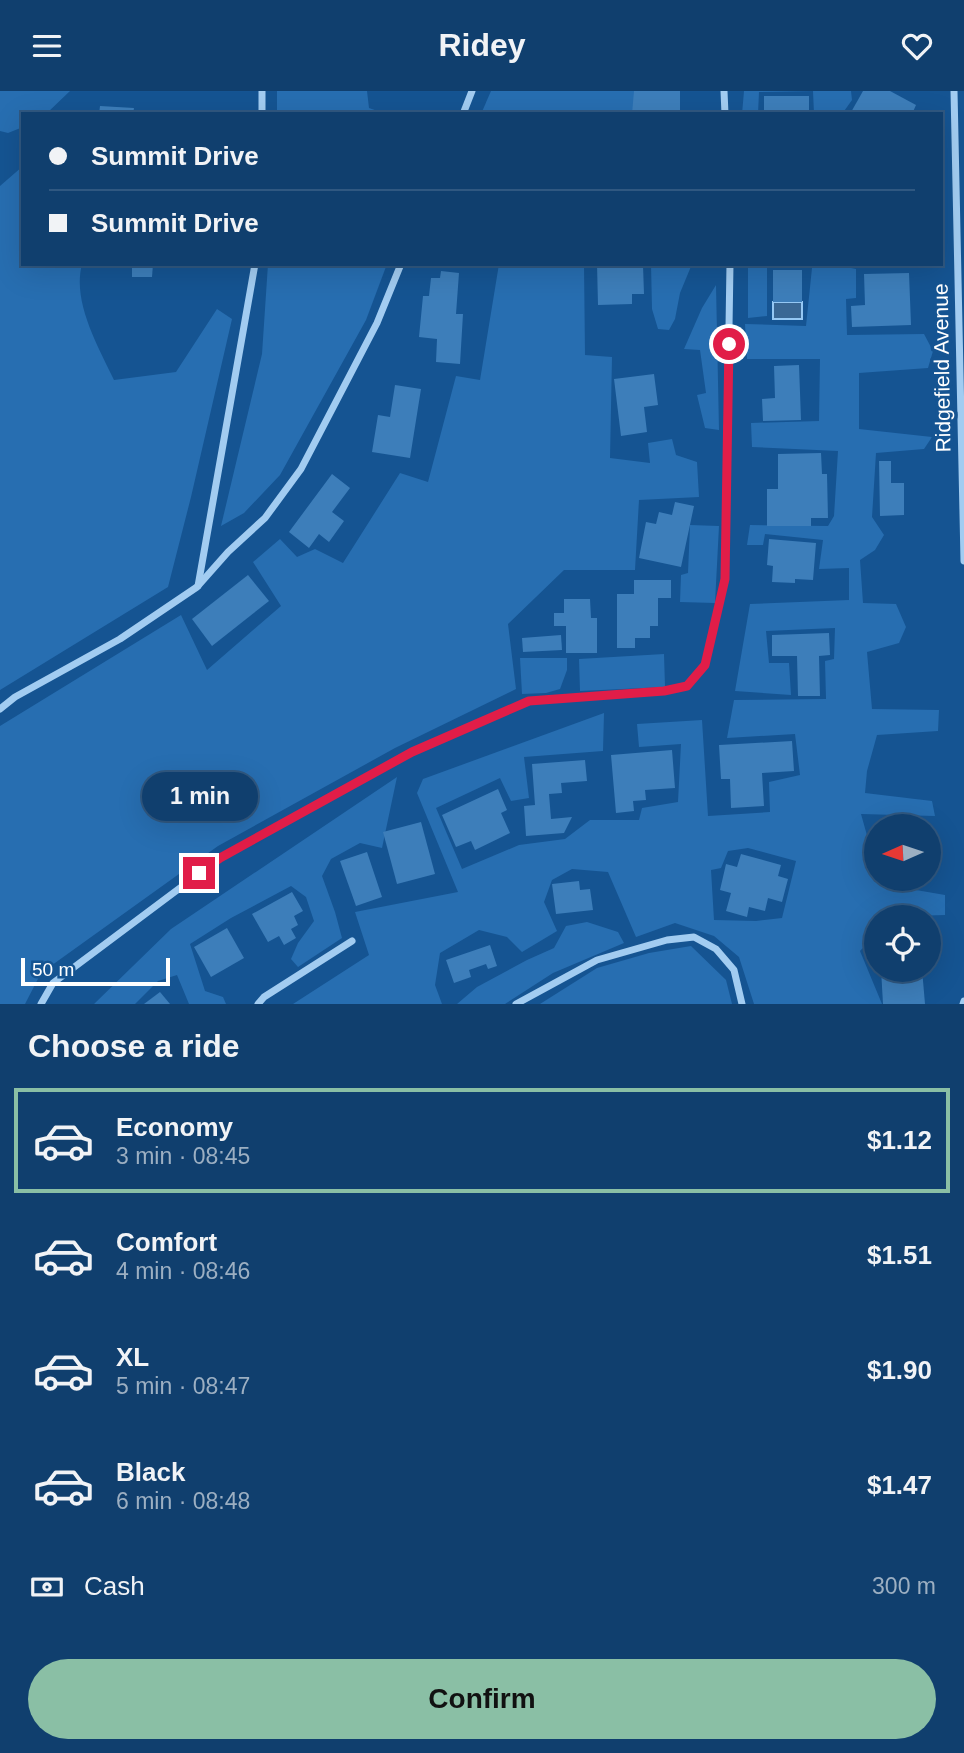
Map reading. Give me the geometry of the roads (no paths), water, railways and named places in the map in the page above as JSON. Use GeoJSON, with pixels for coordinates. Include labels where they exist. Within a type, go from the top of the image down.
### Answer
{"type":"FeatureCollection","features":[{"type":"Feature","properties":{"kind":"street"},"geometry":{"type":"LineString","coordinates":[[262,91],[262,112]]}},
{"type":"Feature","properties":{"kind":"street"},"geometry":{"type":"LineString","coordinates":[[464,112],[472,91]]}},
{"type":"Feature","properties":{"kind":"street"},"geometry":{"type":"LineString","coordinates":[[724,91],[725,112]]}},
{"type":"Feature","properties":{"kind":"street","name":"Ridgefield Avenue"},"geometry":{"type":"LineString","coordinates":[[954,91],[964,561]]}},
{"type":"Feature","properties":{"kind":"street"},"geometry":{"type":"LineString","coordinates":[[197,587],[256,266]]}},
{"type":"Feature","properties":{"kind":"street"},"geometry":{"type":"LineString","coordinates":[[0,709],[15,697],[120,639],[197,587],[228,552],[265,518],[301,469],[377,323],[400,266]]}},
{"type":"Feature","properties":{"kind":"street"},"geometry":{"type":"LineString","coordinates":[[41,1004],[53,983],[220,858],[412,752],[529,701],[664,691],[687,686],[705,665],[725,579],[730,266]]}},
{"type":"Feature","properties":{"kind":"street"},"geometry":{"type":"LineString","coordinates":[[516,1004],[597,960],[667,940],[694,937],[716,949],[734,970],[742,1004]]}},
{"type":"Feature","properties":{"kind":"street"},"geometry":{"type":"LineString","coordinates":[[258,1004],[264,997],[352,941]]}}]}
